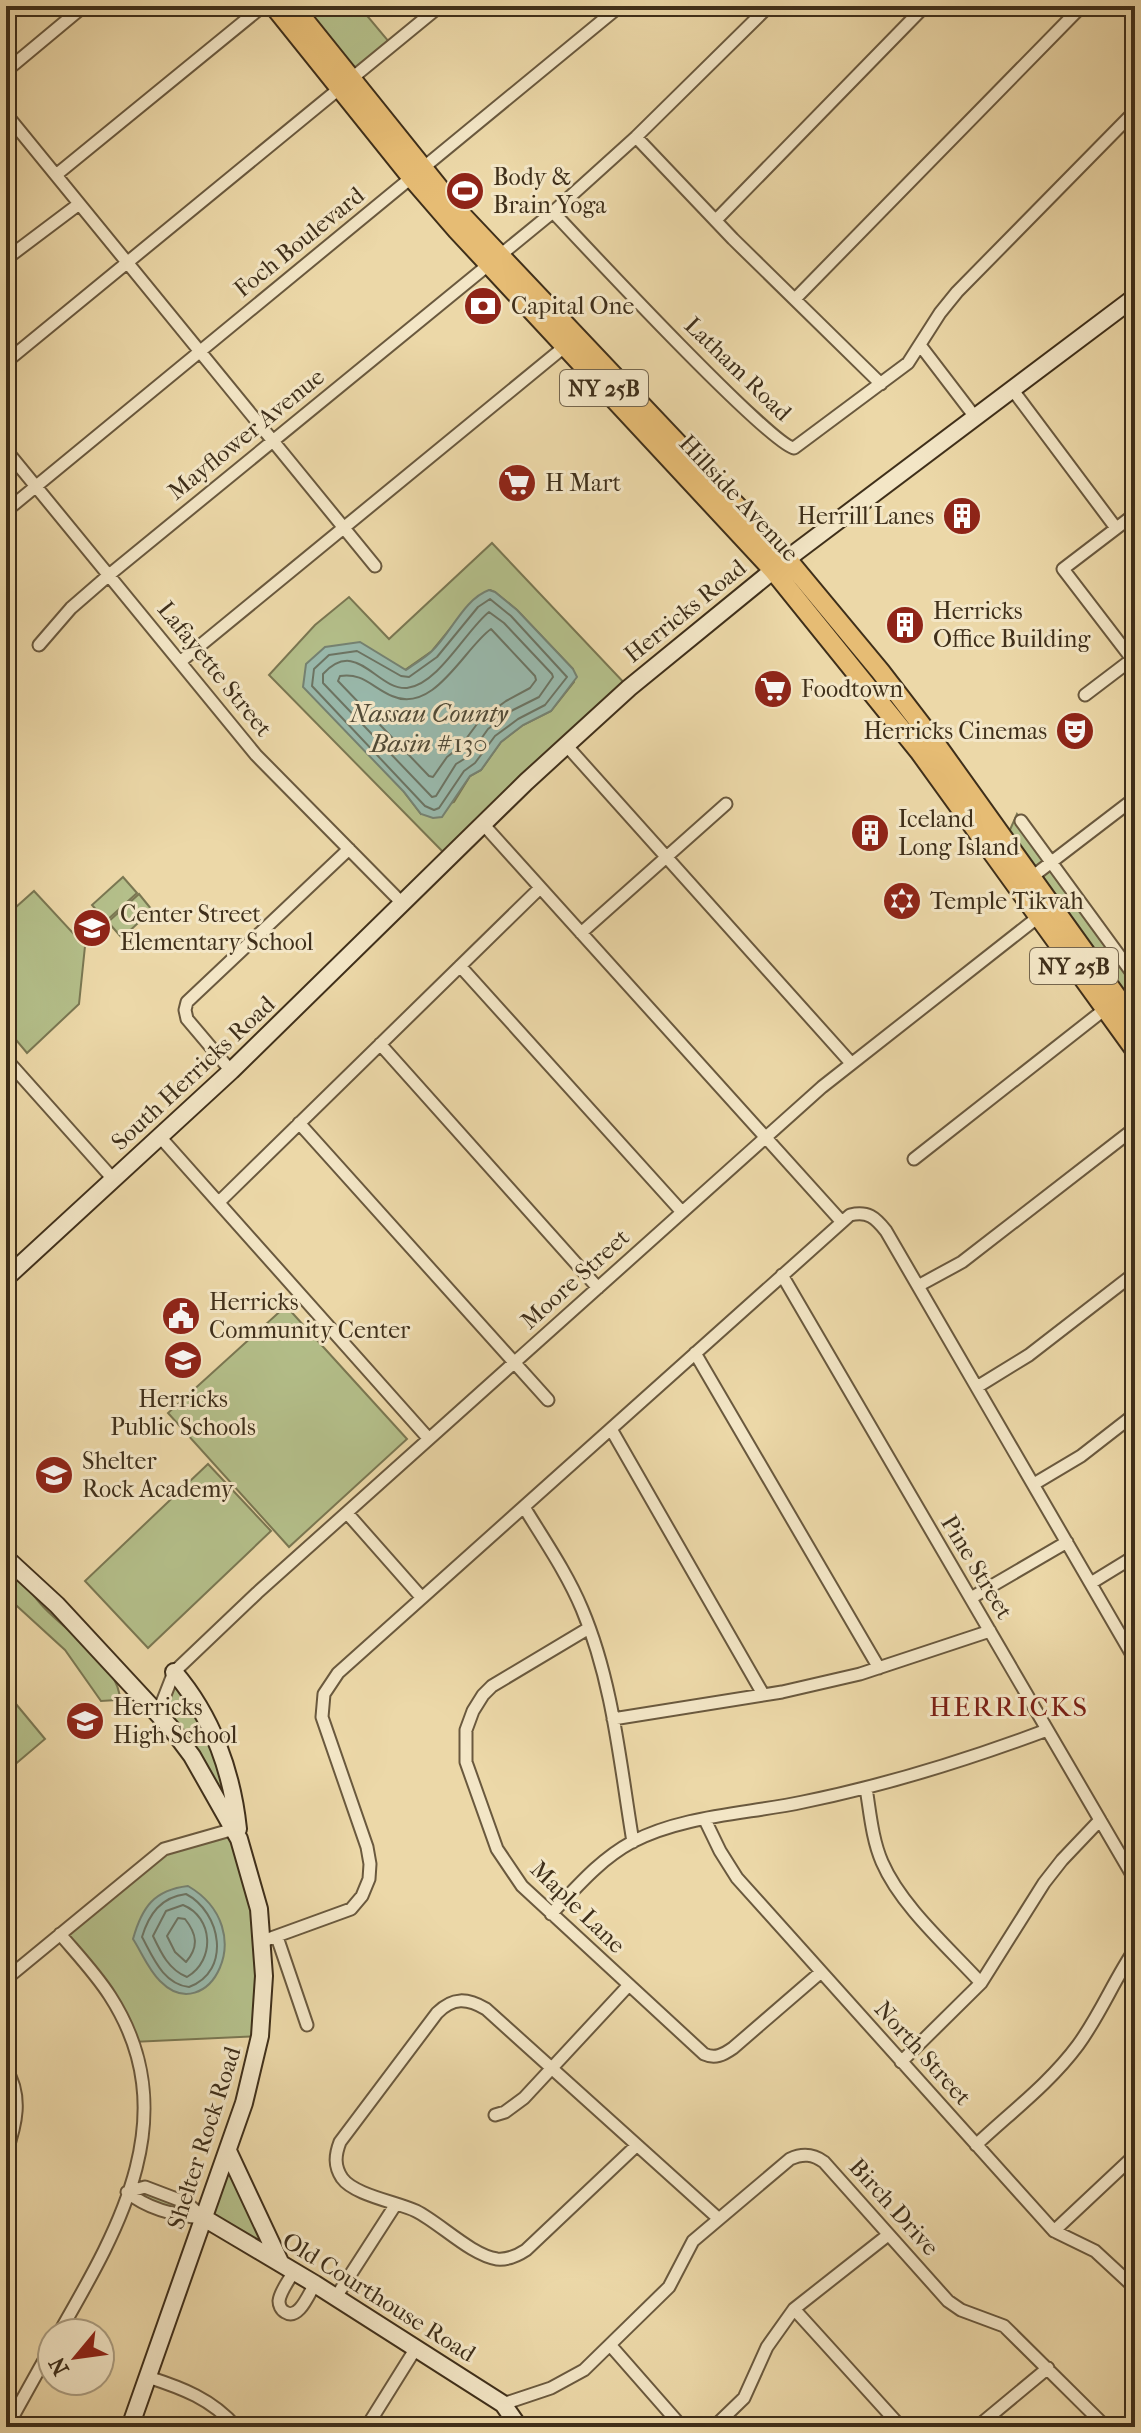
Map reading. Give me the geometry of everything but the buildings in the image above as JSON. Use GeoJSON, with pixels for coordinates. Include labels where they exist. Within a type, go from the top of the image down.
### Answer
{"type":"FeatureCollection","features":[{"type":"Feature","properties":{"kind":"main road","name":"Hillside Avenue"},"geometry":{"type":"LineString","coordinates":[[274,6],[345,83],[493,260],[780,564],[866,682],[1135,1022]]}},
{"type":"Feature","properties":{"kind":"main road","name":"Hillside Avenue"},"geometry":{"type":"LineString","coordinates":[[293,6],[345,83]]}},
{"type":"Feature","properties":{"kind":"main road","name":"Herricks Road"},"geometry":{"type":"LineString","coordinates":[[403,904],[483,824],[629,688],[780,564],[1134,296]]}},
{"type":"Feature","properties":{"kind":"main road","name":"South Herricks Road"},"geometry":{"type":"LineString","coordinates":[[8,1277],[161,1138],[403,904]]}},
{"type":"Feature","properties":{"kind":"main road","name":"Hillside Avenue"},"geometry":{"type":"LineString","coordinates":[[1046,912],[1105,1009],[1135,1050]]}},
{"type":"Feature","properties":{"kind":"main road","name":"Shelter Rock Road"},"geometry":{"type":"LineString","coordinates":[[6,1558],[57,1605],[158,1713],[192,1756],[236,1834],[270,1939],[260,2036],[244,2103],[130,2427]]}},
{"type":"Feature","properties":{"kind":"main road"},"geometry":{"type":"LineString","coordinates":[[174,1672],[198,1703],[227,1769],[236,1812],[236,1834]]}},
{"type":"Feature","properties":{"kind":"main road"},"geometry":{"type":"LineString","coordinates":[[228,2151],[287,2267]]}},
{"type":"Feature","properties":{"kind":"main road","name":"Old Courthouse Road"},"geometry":{"type":"LineString","coordinates":[[204,2218],[336,2297],[503,2404],[519,2427]]}},
{"type":"Feature","properties":{"kind":"street"},"geometry":{"type":"LineString","coordinates":[[6,71],[84,6]]}},
{"type":"Feature","properties":{"kind":"street"},"geometry":{"type":"LineString","coordinates":[[56,175],[263,6]]}},
{"type":"Feature","properties":{"kind":"street"},"geometry":{"type":"LineString","coordinates":[[6,362],[440,6]]}},
{"type":"Feature","properties":{"kind":"street","name":"Foch Boulevard"},"geometry":{"type":"LineString","coordinates":[[6,511],[620,6]]}},
{"type":"Feature","properties":{"kind":"street","name":"Mayflower Avenue"},"geometry":{"type":"LineString","coordinates":[[39,645],[71,608],[109,575],[553,212],[636,137],[769,6]]}},
{"type":"Feature","properties":{"kind":"street"},"geometry":{"type":"LineString","coordinates":[[716,220],[925,6]]}},
{"type":"Feature","properties":{"kind":"street"},"geometry":{"type":"LineString","coordinates":[[795,299],[1082,6]]}},
{"type":"Feature","properties":{"kind":"street","name":"Latham Road"},"geometry":{"type":"LineString","coordinates":[[553,212],[635,300],[788,447],[798,446],[908,363],[957,292],[1135,111]]}},
{"type":"Feature","properties":{"kind":"street"},"geometry":{"type":"LineString","coordinates":[[7,117],[375,566]]}},
{"type":"Feature","properties":{"kind":"street"},"geometry":{"type":"LineString","coordinates":[[636,137],[881,384]]}},
{"type":"Feature","properties":{"kind":"street"},"geometry":{"type":"LineString","coordinates":[[6,259],[79,204]]}},
{"type":"Feature","properties":{"kind":"street"},"geometry":{"type":"LineString","coordinates":[[180,662],[570,342]]}},
{"type":"Feature","properties":{"kind":"street"},"geometry":{"type":"LineString","coordinates":[[920,345],[975,417]]}},
{"type":"Feature","properties":{"kind":"street"},"geometry":{"type":"LineString","coordinates":[[1012,389],[1116,528]]}},
{"type":"Feature","properties":{"kind":"street","name":"Lafayette Street"},"geometry":{"type":"LineString","coordinates":[[6,450],[256,755],[403,904]]}},
{"type":"Feature","properties":{"kind":"street"},"geometry":{"type":"LineString","coordinates":[[1085,695],[1133,658],[1063,569],[1135,514]]}},
{"type":"Feature","properties":{"kind":"street"},"geometry":{"type":"LineString","coordinates":[[566,745],[851,1063]]}},
{"type":"Feature","properties":{"kind":"street"},"geometry":{"type":"LineString","coordinates":[[1024,882],[1135,798]]}},
{"type":"Feature","properties":{"kind":"street"},"geometry":{"type":"LineString","coordinates":[[581,933],[726,804]]}},
{"type":"Feature","properties":{"kind":"street"},"geometry":{"type":"LineString","coordinates":[[1021,821],[1135,977]]}},
{"type":"Feature","properties":{"kind":"street"},"geometry":{"type":"LineString","coordinates":[[483,824],[841,1221]]}},
{"type":"Feature","properties":{"kind":"street"},"geometry":{"type":"LineString","coordinates":[[231,1071],[187,1019],[187,1002],[349,849]]}},
{"type":"Feature","properties":{"kind":"street"},"geometry":{"type":"LineString","coordinates":[[219,1202],[540,888]]}},
{"type":"Feature","properties":{"kind":"street","name":"Moore Street"},"geometry":{"type":"LineString","coordinates":[[158,1713],[174,1672],[429,1439],[851,1063],[1046,912]]}},
{"type":"Feature","properties":{"kind":"street"},"geometry":{"type":"LineString","coordinates":[[460,966],[682,1212]]}},
{"type":"Feature","properties":{"kind":"street"},"geometry":{"type":"LineString","coordinates":[[914,1159],[1105,1009]]}},
{"type":"Feature","properties":{"kind":"street"},"geometry":{"type":"LineString","coordinates":[[380,1044],[598,1288]]}},
{"type":"Feature","properties":{"kind":"street"},"geometry":{"type":"LineString","coordinates":[[6,1059],[114,1180]]}},
{"type":"Feature","properties":{"kind":"street"},"geometry":{"type":"LineString","coordinates":[[299,1123],[548,1400]]}},
{"type":"Feature","properties":{"kind":"street"},"geometry":{"type":"LineString","coordinates":[[918,1286],[962,1262],[1135,1128]]}},
{"type":"Feature","properties":{"kind":"street"},"geometry":{"type":"LineString","coordinates":[[161,1138],[429,1439]]}},
{"type":"Feature","properties":{"kind":"street"},"geometry":{"type":"LineString","coordinates":[[307,2025],[270,1939],[345,1914],[362,1896],[369,1879],[370,1864],[367,1847],[322,1717],[328,1684],[841,1221],[854,1213],[866,1213],[877,1219],[1135,1660]]}},
{"type":"Feature","properties":{"kind":"street"},"geometry":{"type":"LineString","coordinates":[[977,1387],[1029,1355],[1135,1273]]}},
{"type":"Feature","properties":{"kind":"street","name":"Pine Street"},"geometry":{"type":"LineString","coordinates":[[782,1275],[1135,1880]]}},
{"type":"Feature","properties":{"kind":"street"},"geometry":{"type":"LineString","coordinates":[[695,1353],[879,1668]]}},
{"type":"Feature","properties":{"kind":"street"},"geometry":{"type":"LineString","coordinates":[[1034,1484],[1081,1456],[1135,1414]]}},
{"type":"Feature","properties":{"kind":"street"},"geometry":{"type":"LineString","coordinates":[[611,1429],[763,1694]]}},
{"type":"Feature","properties":{"kind":"street"},"geometry":{"type":"LineString","coordinates":[[524,1507],[569,1583],[589,1628],[605,1678],[633,1842]]}},
{"type":"Feature","properties":{"kind":"street"},"geometry":{"type":"LineString","coordinates":[[347,1513],[422,1598]]}},
{"type":"Feature","properties":{"kind":"street"},"geometry":{"type":"LineString","coordinates":[[971,1598],[1067,1542]]}},
{"type":"Feature","properties":{"kind":"street"},"geometry":{"type":"LineString","coordinates":[[1091,1583],[1135,1556]]}},
{"type":"Feature","properties":{"kind":"street","name":"Maple Lane"},"geometry":{"type":"LineString","coordinates":[[589,1628],[492,1686],[473,1711],[465,1739],[466,1762],[497,1849],[522,1886],[704,2054],[716,2056],[733,2048],[821,1972]]}},
{"type":"Feature","properties":{"kind":"street"},"geometry":{"type":"LineString","coordinates":[[613,1719],[763,1694],[879,1668],[990,1631]]}},
{"type":"Feature","properties":{"kind":"street"},"geometry":{"type":"LineString","coordinates":[[551,1914],[600,1863],[653,1833],[866,1788],[966,1760],[1047,1730]]}},
{"type":"Feature","properties":{"kind":"street"},"geometry":{"type":"LineString","coordinates":[[866,1788],[875,1841],[889,1876],[981,1983]]}},
{"type":"Feature","properties":{"kind":"street","name":"North Street"},"geometry":{"type":"LineString","coordinates":[[705,1820],[737,1878],[1054,2231],[1108,2260],[1135,2288]]}},
{"type":"Feature","properties":{"kind":"street"},"geometry":{"type":"LineString","coordinates":[[901,2062],[981,1983],[1044,1883],[1100,1820]]}},
{"type":"Feature","properties":{"kind":"street"},"geometry":{"type":"LineString","coordinates":[[6,1979],[164,1849],[236,1834]]}},
{"type":"Feature","properties":{"kind":"street"},"geometry":{"type":"LineString","coordinates":[[60,1934],[110,1996],[126,2024],[136,2052],[146,2123],[139,2156],[102,2257],[68,2317]]}},
{"type":"Feature","properties":{"kind":"street"},"geometry":{"type":"LineString","coordinates":[[976,2145],[1053,2074],[1076,2048],[1135,1949]]}},
{"type":"Feature","properties":{"kind":"street"},"geometry":{"type":"LineString","coordinates":[[495,2115],[505,2112],[524,2098],[628,1986]]}},
{"type":"Feature","properties":{"kind":"street"},"geometry":{"type":"LineString","coordinates":[[636,2146],[526,2250],[513,2258],[501,2259],[485,2255],[416,2211],[353,2186],[341,2177],[336,2163],[340,2142],[437,2013],[451,2002],[472,2001],[486,2009],[719,2219]]}},
{"type":"Feature","properties":{"kind":"street"},"geometry":{"type":"LineString","coordinates":[[6,2069],[16,2093],[17,2106],[14,2130],[6,2153]]}},
{"type":"Feature","properties":{"kind":"street","name":"Birch Drive"},"geometry":{"type":"LineString","coordinates":[[503,2404],[565,2381],[584,2370],[669,2287],[693,2241],[790,2159],[808,2155],[824,2162],[948,2301],[961,2310],[1004,2326],[1106,2427]]}},
{"type":"Feature","properties":{"kind":"street"},"geometry":{"type":"LineString","coordinates":[[1054,2231],[1135,2155]]}},
{"type":"Feature","properties":{"kind":"street"},"geometry":{"type":"LineString","coordinates":[[127,2192],[145,2187],[187,2203],[204,2218]]}},
{"type":"Feature","properties":{"kind":"street"},"geometry":{"type":"LineString","coordinates":[[336,2297],[396,2204]]}},
{"type":"Feature","properties":{"kind":"street"},"geometry":{"type":"LineString","coordinates":[[714,2427],[744,2398],[767,2347],[794,2309],[888,2235]]}},
{"type":"Feature","properties":{"kind":"street"},"geometry":{"type":"LineString","coordinates":[[287,2267],[280,2298],[280,2307],[285,2313],[298,2311],[315,2284]]}},
{"type":"Feature","properties":{"kind":"street"},"geometry":{"type":"LineString","coordinates":[[794,2309],[893,2422],[901,2427]]}},
{"type":"Feature","properties":{"kind":"street"},"geometry":{"type":"LineString","coordinates":[[611,2346],[682,2427]]}},
{"type":"Feature","properties":{"kind":"street"},"geometry":{"type":"LineString","coordinates":[[376,2427],[371,2420],[416,2348]]}},
{"type":"Feature","properties":{"kind":"street"},"geometry":{"type":"LineString","coordinates":[[977,2427],[1048,2368]]}},
{"type":"Feature","properties":{"kind":"street"},"geometry":{"type":"LineString","coordinates":[[7,2427],[36,2375]]}},
{"type":"Feature","properties":{"kind":"street"},"geometry":{"type":"LineString","coordinates":[[148,2377],[190,2391],[212,2404],[236,2427]]}},
{"type":"Feature","properties":{"kind":"green space"},"geometry":{"type":"Polygon","coordinates":[[[296,6],[359,6],[390,43],[351,75],[296,6]]]}},
{"type":"Feature","properties":{"kind":"green space"},"geometry":{"type":"Polygon","coordinates":[[[492,543],[629,688],[449,858],[269,675],[315,625],[349,597],[389,639],[492,543]],[[490,590],[472,602],[432,651],[405,670],[404,792],[421,814],[454,802],[470,776],[481,770],[501,742],[523,725],[551,711],[574,682],[573,669],[517,610],[490,590]]]}},
{"type":"Feature","properties":{"kind":"green space"},"geometry":{"type":"Polygon","coordinates":[[[1017,814],[1135,977],[1135,1022],[1005,841],[1017,814]]]}},
{"type":"Feature","properties":{"kind":"green space"},"geometry":{"type":"Polygon","coordinates":[[[123,877],[137,893],[106,921],[92,905],[123,877]]]}},
{"type":"Feature","properties":{"kind":"green space"},"geometry":{"type":"Polygon","coordinates":[[[34,891],[85,946],[79,1004],[27,1053],[6,1028],[6,916],[34,891]]]}},
{"type":"Feature","properties":{"kind":"green space"},"geometry":{"type":"Polygon","coordinates":[[[139,894],[152,910],[122,938],[108,922],[139,894]]]}},
{"type":"Feature","properties":{"kind":"green space"},"geometry":{"type":"Polygon","coordinates":[[[286,1306],[407,1439],[289,1547],[168,1413],[286,1306]]]}},
{"type":"Feature","properties":{"kind":"green space"},"geometry":{"type":"Polygon","coordinates":[[[208,1464],[271,1531],[148,1648],[85,1581],[208,1464]]]}},
{"type":"Feature","properties":{"kind":"green space"},"geometry":{"type":"Polygon","coordinates":[[[6,1564],[49,1613],[107,1668],[120,1696],[117,1700],[101,1701],[65,1650],[6,1596],[6,1564]]]}},
{"type":"Feature","properties":{"kind":"green space"},"geometry":{"type":"Polygon","coordinates":[[[174,1672],[198,1703],[249,1868],[260,2036],[132,2042],[126,2024],[60,1934],[165,1848],[233,1829],[158,1713],[174,1672]]]}},
{"type":"Feature","properties":{"kind":"green space"},"geometry":{"type":"Polygon","coordinates":[[[6,1692],[45,1739],[6,1772],[6,1692]]]}},
{"type":"Feature","properties":{"kind":"green space"},"geometry":{"type":"Polygon","coordinates":[[[228,2151],[281,2263],[204,2218],[178,2216],[127,2192],[145,2187],[204,2217],[228,2151]]]}},
{"type":"Feature","properties":{"kind":"water","name":"Nassau County Basin #130"},"geometry":{"type":"Polygon","coordinates":[[[489,590],[517,610],[577,677],[551,711],[523,725],[501,742],[481,770],[470,776],[442,817],[433,818],[421,814],[404,792],[303,687],[306,664],[325,647],[360,642],[406,670],[432,651],[472,601],[489,590]]]}},
{"type":"Feature","properties":{"kind":"water"},"geometry":{"type":"Polygon","coordinates":[[[188,1886],[210,1905],[222,1926],[224,1948],[220,1968],[209,1984],[195,1993],[178,1993],[160,1981],[133,1939],[151,1902],[166,1891],[188,1886]]]}},
{"type":"Feature","properties":{"kind":"place","name":"Body & Brain Yoga"},"geometry":{"type":"Point","coordinates":[465,191]}},
{"type":"Feature","properties":{"kind":"place","name":"Capital One"},"geometry":{"type":"Point","coordinates":[483,306]}},
{"type":"Feature","properties":{"kind":"place","name":"H Mart"},"geometry":{"type":"Point","coordinates":[517,483]}},
{"type":"Feature","properties":{"kind":"place","name":"Herrill Lanes"},"geometry":{"type":"Point","coordinates":[962,516]}},
{"type":"Feature","properties":{"kind":"place","name":"Herricks Office Building"},"geometry":{"type":"Point","coordinates":[905,625]}},
{"type":"Feature","properties":{"kind":"place","name":"Foodtown"},"geometry":{"type":"Point","coordinates":[773,689]}},
{"type":"Feature","properties":{"kind":"place","name":"Herricks Cinemas"},"geometry":{"type":"Point","coordinates":[1075,731]}},
{"type":"Feature","properties":{"kind":"place","name":"Iceland Long Island"},"geometry":{"type":"Point","coordinates":[870,833]}},
{"type":"Feature","properties":{"kind":"place","name":"Temple Tikvah"},"geometry":{"type":"Point","coordinates":[902,901]}},
{"type":"Feature","properties":{"kind":"place","name":"Center Street Elementary School"},"geometry":{"type":"Point","coordinates":[92,928]}},
{"type":"Feature","properties":{"kind":"place","name":"Herricks Community Center"},"geometry":{"type":"Point","coordinates":[181,1316]}},
{"type":"Feature","properties":{"kind":"place","name":"Herricks Public Schools"},"geometry":{"type":"Point","coordinates":[183,1360]}},
{"type":"Feature","properties":{"kind":"place","name":"Shelter Rock Academy"},"geometry":{"type":"Point","coordinates":[54,1475]}},
{"type":"Feature","properties":{"kind":"place","name":"Herricks High School"},"geometry":{"type":"Point","coordinates":[85,1721]}},
{"type":"Feature","properties":{"kind":"district","name":"HERRICKS"},"geometry":{"type":"Point","coordinates":[1009,1706]}}]}
